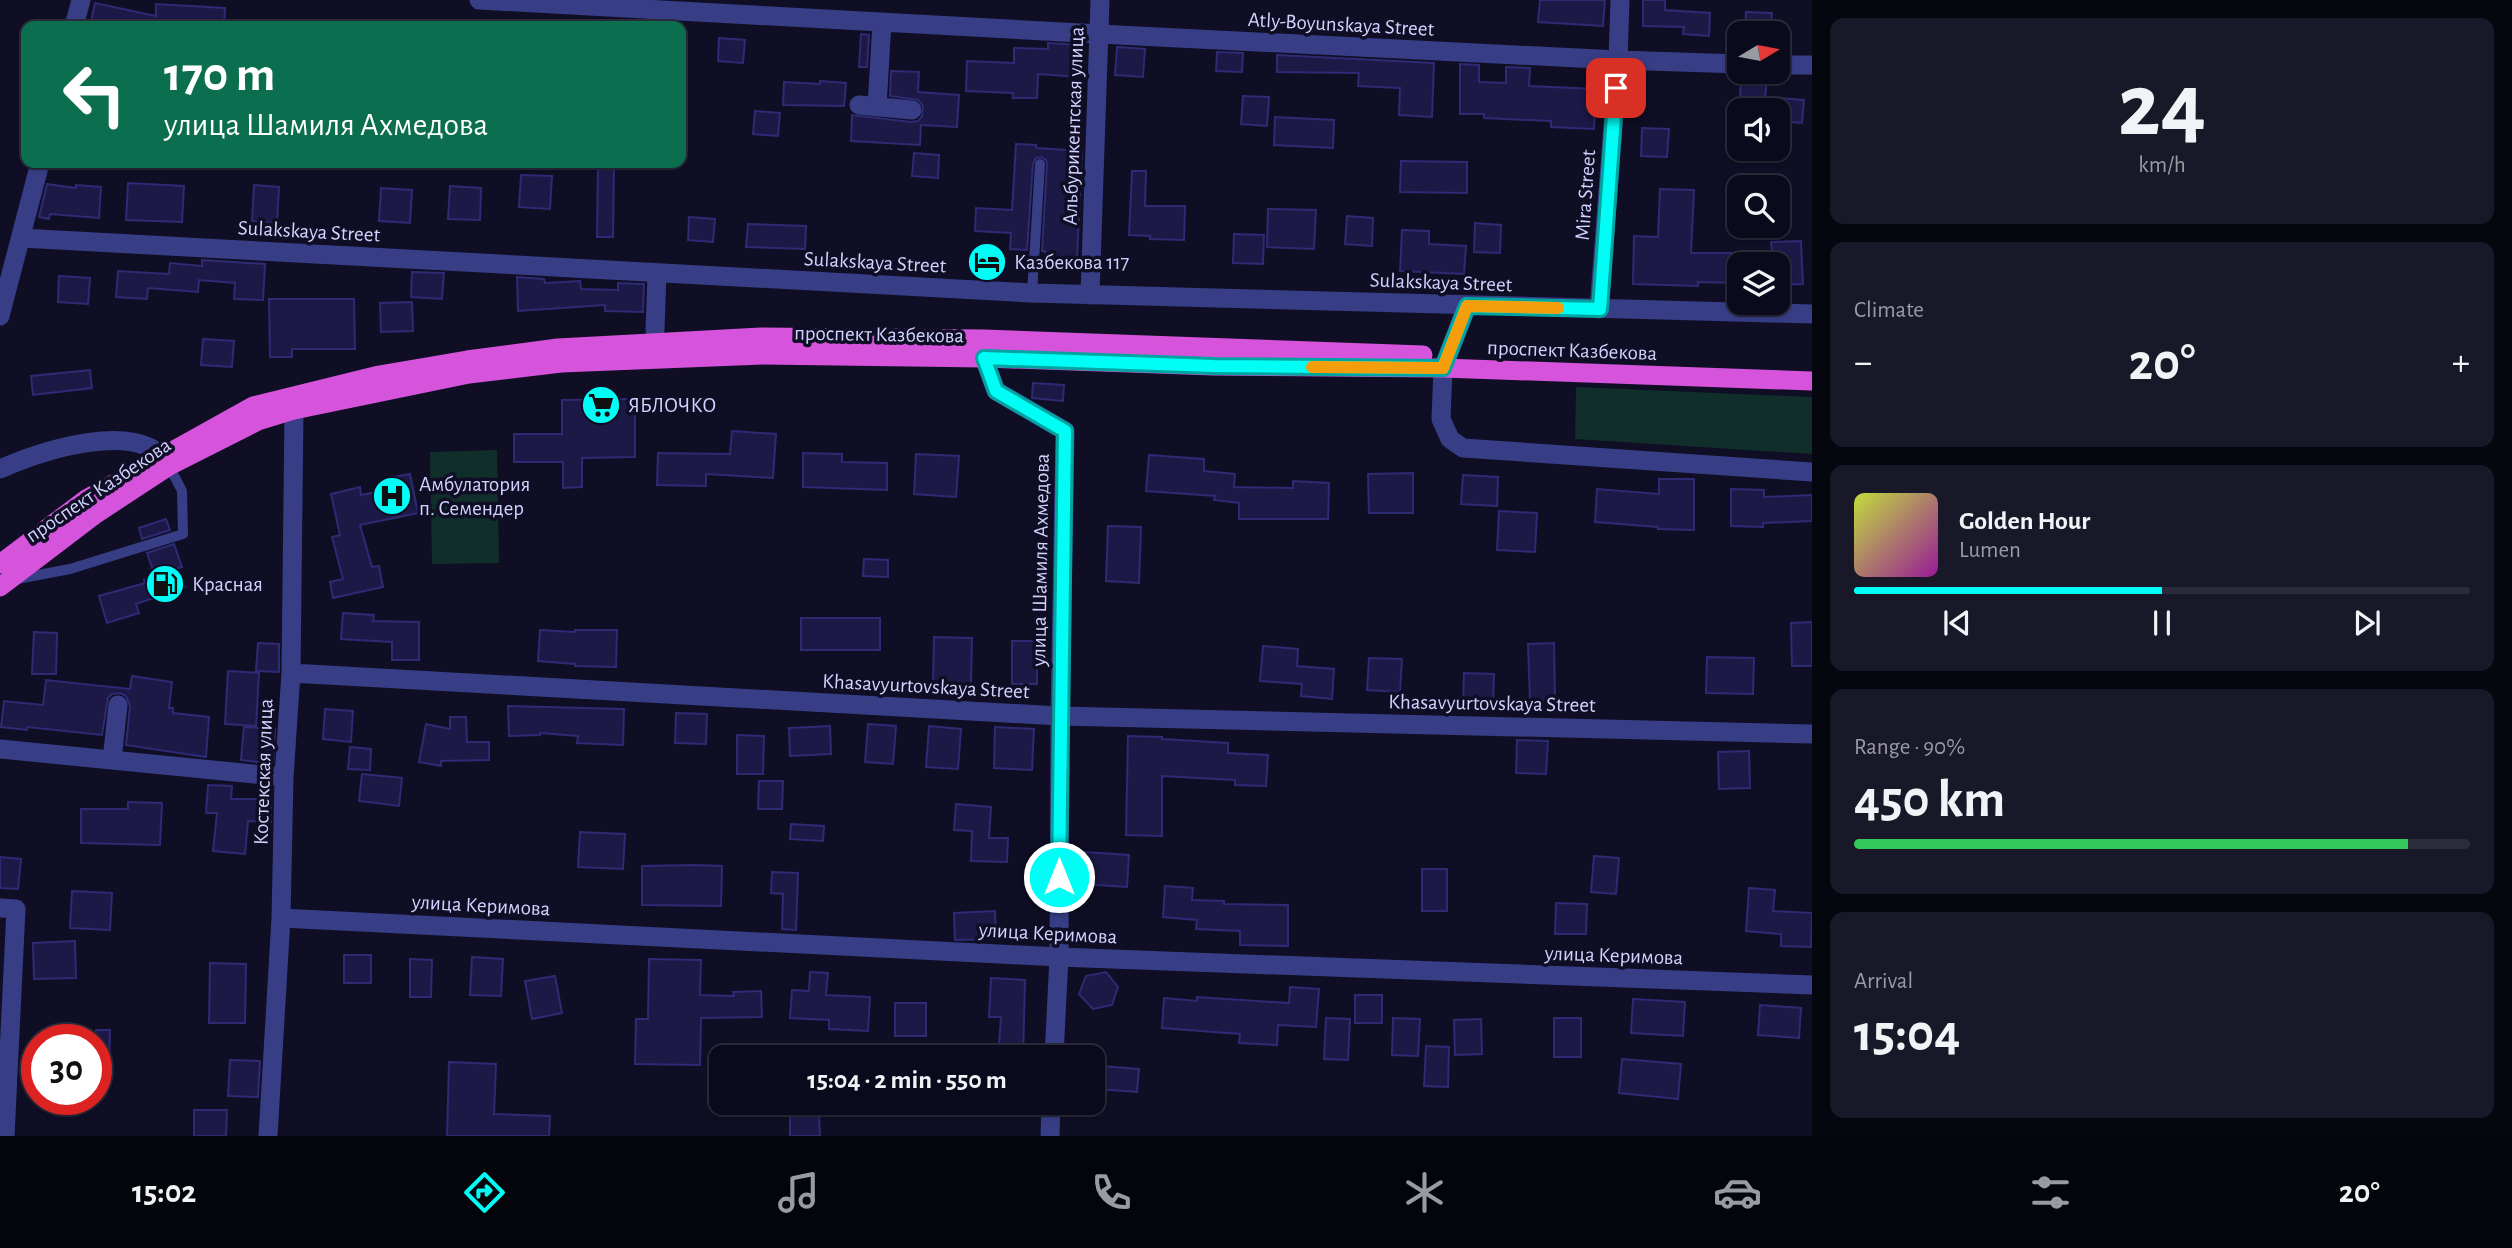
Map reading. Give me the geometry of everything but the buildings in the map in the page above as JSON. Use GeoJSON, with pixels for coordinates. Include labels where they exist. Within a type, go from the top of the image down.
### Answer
{"type":"FeatureCollection","features":[{"type":"Feature","properties":{"kind":"highway","name":"проспект Казбекова"},"geometry":{"type":"LineString","coordinates":[[2,577],[96,514],[166,460],[253,406],[379,375],[558,348],[761,337],[984,339],[1812,381]]}},
{"type":"Feature","properties":{"kind":"highway","name":"проспект Казбекова"},"geometry":{"type":"LineString","coordinates":[[166,460],[258,421],[294,410],[469,374],[562,363],[763,355],[984,358],[1214,366],[1445,362],[1812,368]]}},
{"type":"Feature","properties":{"kind":"street"},"geometry":{"type":"LineString","coordinates":[[75,21],[81,0]]}},
{"type":"Feature","properties":{"kind":"street","name":"Atly-Boyunskaya Street"},"geometry":{"type":"LineString","coordinates":[[479,0],[1099,34],[1727,64]]}},
{"type":"Feature","properties":{"kind":"street","name":"Альбурикентская улица"},"geometry":{"type":"LineString","coordinates":[[1090,295],[1100,0]]}},
{"type":"Feature","properties":{"kind":"street","name":"Mira Street"},"geometry":{"type":"LineString","coordinates":[[1600,309],[1620,0]]}},
{"type":"Feature","properties":{"kind":"street"},"geometry":{"type":"LineString","coordinates":[[882,22],[868,106],[912,110]]}},
{"type":"Feature","properties":{"kind":"street"},"geometry":{"type":"LineString","coordinates":[[1790,65],[1812,65]]}},
{"type":"Feature","properties":{"kind":"street"},"geometry":{"type":"LineString","coordinates":[[0,316],[39,168]]}},
{"type":"Feature","properties":{"kind":"street","name":"Sulakskaya Street"},"geometry":{"type":"LineString","coordinates":[[21,238],[1032,293],[1812,314]]}},
{"type":"Feature","properties":{"kind":"street"},"geometry":{"type":"LineString","coordinates":[[655,330],[657,273]]}},
{"type":"Feature","properties":{"kind":"street"},"geometry":{"type":"LineString","coordinates":[[1467,306],[1445,362],[1441,419],[1450,439],[1463,448],[1812,472]]}},
{"type":"Feature","properties":{"kind":"street","name":"улица Шамиля Ахмедова"},"geometry":{"type":"LineString","coordinates":[[984,358],[996,391],[1065,431],[1059,957],[1055,1045]]}},
{"type":"Feature","properties":{"kind":"street","name":"Костекская улица"},"geometry":{"type":"LineString","coordinates":[[268,1136],[281,918],[284,777],[291,673],[294,410]]}},
{"type":"Feature","properties":{"kind":"street"},"geometry":{"type":"LineString","coordinates":[[0,469],[34,454],[60,447],[99,442],[132,443],[166,460]]}},
{"type":"Feature","properties":{"kind":"street","name":"Khasavyurtovskaya Street"},"geometry":{"type":"LineString","coordinates":[[291,673],[1060,716],[1812,734]]}},
{"type":"Feature","properties":{"kind":"street"},"geometry":{"type":"LineString","coordinates":[[112,760],[118,705]]}},
{"type":"Feature","properties":{"kind":"street"},"geometry":{"type":"LineString","coordinates":[[0,749],[284,777]]}},
{"type":"Feature","properties":{"kind":"street"},"geometry":{"type":"LineString","coordinates":[[0,908],[16,909],[5,1136]]}},
{"type":"Feature","properties":{"kind":"street","name":"улица Керимова"},"geometry":{"type":"LineString","coordinates":[[281,918],[1059,957],[1812,985]]}},
{"type":"Feature","properties":{"kind":"street"},"geometry":{"type":"LineString","coordinates":[[1049,1136],[1050,1115]]}},
{"type":"Feature","properties":{"kind":"lane"},"geometry":{"type":"LineString","coordinates":[[1032,293],[1040,164]]}},
{"type":"Feature","properties":{"kind":"lane"},"geometry":{"type":"LineString","coordinates":[[2,577],[71,569],[183,534],[182,491],[166,460]]}},
{"type":"Feature","properties":{"kind":"green space"},"geometry":{"type":"Polygon","coordinates":[[[1576,387],[1812,397],[1812,454],[1575,439],[1576,387]]]}},
{"type":"Feature","properties":{"kind":"green space"},"geometry":{"type":"Polygon","coordinates":[[[497,450],[499,563],[432,564],[430,452],[497,450]]]}},
{"type":"Feature","properties":{"kind":"slow traffic"},"geometry":{"type":"LineString","coordinates":[[1312,367],[1443,368],[1467,306],[1558,308]]}},
{"type":"Feature","properties":{"kind":"place","name":"Казбекова 117"},"geometry":{"type":"Point","coordinates":[987,262]}},
{"type":"Feature","properties":{"kind":"place","name":"ЯБЛОЧКО"},"geometry":{"type":"Point","coordinates":[601,405]}},
{"type":"Feature","properties":{"kind":"place","name":"Амбулатория п. Семендер"},"geometry":{"type":"Point","coordinates":[392,496]}},
{"type":"Feature","properties":{"kind":"place","name":"Красная"},"geometry":{"type":"Point","coordinates":[165,584]}},
{"type":"Feature","properties":{"kind":"route"},"geometry":{"type":"LineString","coordinates":[[1059,877],[1065,431],[996,391],[984,358],[1214,366],[1443,368],[1467,306],[1600,309],[1616,88]]}}]}
